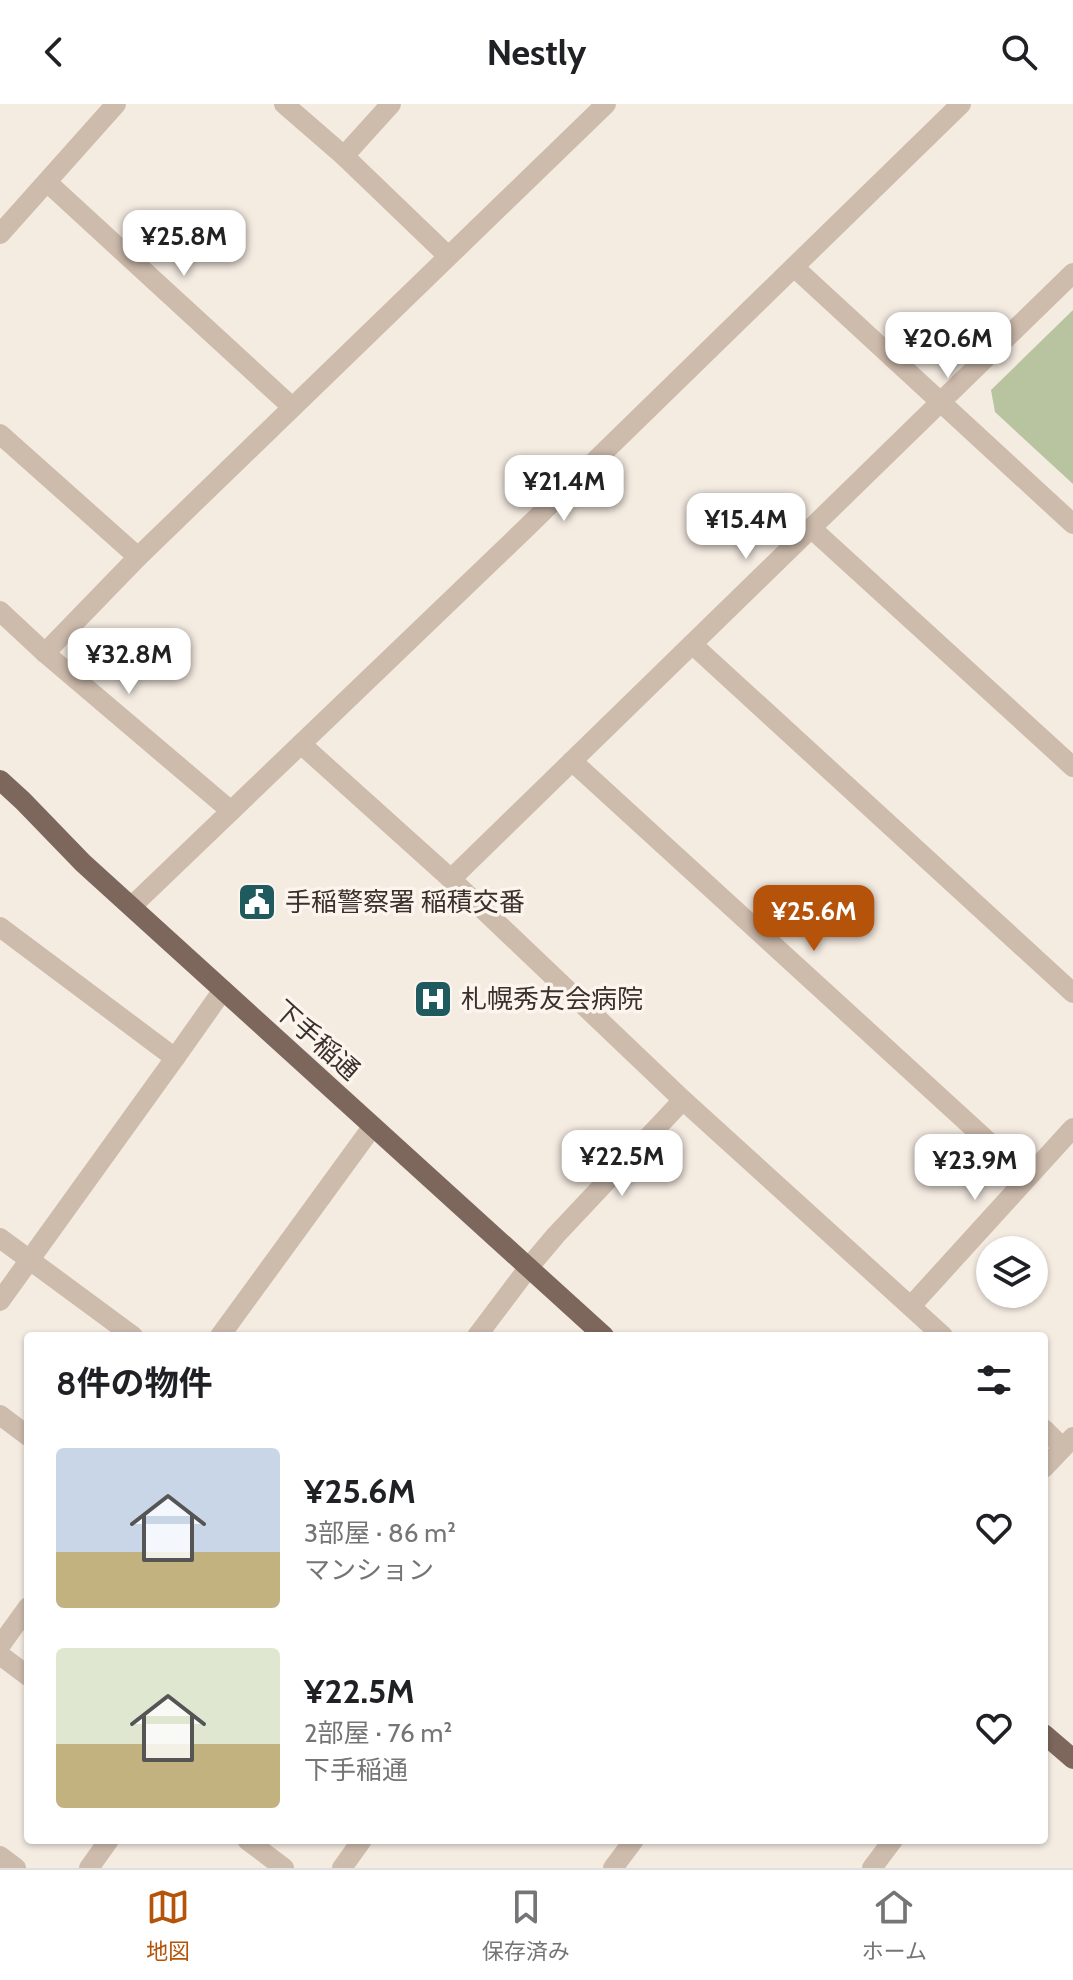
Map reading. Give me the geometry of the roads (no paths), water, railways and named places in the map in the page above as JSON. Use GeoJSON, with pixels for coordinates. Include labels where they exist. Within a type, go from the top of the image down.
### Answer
{"type":"FeatureCollection","features":[{"type":"Feature","properties":{"kind":"main road","name":"下手稲通"},"geometry":{"type":"LineString","coordinates":[[0,780],[83,863],[600,1332]]}},
{"type":"Feature","properties":{"kind":"main road"},"geometry":{"type":"LineString","coordinates":[[1048,1737],[1073,1759]]}},
{"type":"Feature","properties":{"kind":"street"},"geometry":{"type":"LineString","coordinates":[[0,234],[116,104]]}},
{"type":"Feature","properties":{"kind":"street"},"geometry":{"type":"LineString","coordinates":[[284,104],[344,156],[448,256]]}},
{"type":"Feature","properties":{"kind":"street"},"geometry":{"type":"LineString","coordinates":[[344,156],[391,104]]}},
{"type":"Feature","properties":{"kind":"street"},"geometry":{"type":"LineString","coordinates":[[45,653],[138,557],[606,104]]}},
{"type":"Feature","properties":{"kind":"street"},"geometry":{"type":"LineString","coordinates":[[132,906],[534,521],[961,104]]}},
{"type":"Feature","properties":{"kind":"street"},"geometry":{"type":"LineString","coordinates":[[47,182],[292,407]]}},
{"type":"Feature","properties":{"kind":"street"},"geometry":{"type":"LineString","coordinates":[[794,267],[1073,524]]}},
{"type":"Feature","properties":{"kind":"street"},"geometry":{"type":"LineString","coordinates":[[451,879],[1073,273]]}},
{"type":"Feature","properties":{"kind":"street"},"geometry":{"type":"LineString","coordinates":[[0,434],[138,557]]}},
{"type":"Feature","properties":{"kind":"street"},"geometry":{"type":"LineString","coordinates":[[811,528],[1073,767]]}},
{"type":"Feature","properties":{"kind":"street"},"geometry":{"type":"LineString","coordinates":[[0,611],[231,811]]}},
{"type":"Feature","properties":{"kind":"street"},"geometry":{"type":"LineString","coordinates":[[692,644],[1073,993]]}},
{"type":"Feature","properties":{"kind":"street"},"geometry":{"type":"LineString","coordinates":[[301,744],[451,879],[683,1100],[939,1332]]}},
{"type":"Feature","properties":{"kind":"street"},"geometry":{"type":"LineString","coordinates":[[572,761],[1027,1177]]}},
{"type":"Feature","properties":{"kind":"street"},"geometry":{"type":"LineString","coordinates":[[3,936],[175,1058]]}},
{"type":"Feature","properties":{"kind":"street"},"geometry":{"type":"LineString","coordinates":[[0,1301],[223,990]]}},
{"type":"Feature","properties":{"kind":"street"},"geometry":{"type":"LineString","coordinates":[[480,1332],[529,1267],[683,1100]]}},
{"type":"Feature","properties":{"kind":"street"},"geometry":{"type":"LineString","coordinates":[[223,1332],[373,1126]]}},
{"type":"Feature","properties":{"kind":"street"},"geometry":{"type":"LineString","coordinates":[[911,1306],[1073,1128]]}},
{"type":"Feature","properties":{"kind":"street"},"geometry":{"type":"LineString","coordinates":[[0,1238],[128,1332]]}},
{"type":"Feature","properties":{"kind":"street"},"geometry":{"type":"LineString","coordinates":[[0,1415],[24,1433]]}},
{"type":"Feature","properties":{"kind":"street"},"geometry":{"type":"LineString","coordinates":[[1048,1431],[1068,1442],[1048,1464]]}},
{"type":"Feature","properties":{"kind":"street"},"geometry":{"type":"LineString","coordinates":[[0,1646],[24,1613]]}},
{"type":"Feature","properties":{"kind":"street"},"geometry":{"type":"LineString","coordinates":[[0,1655],[24,1673]]}},
{"type":"Feature","properties":{"kind":"street"},"geometry":{"type":"LineString","coordinates":[[89,1868],[106,1844]]}},
{"type":"Feature","properties":{"kind":"street"},"geometry":{"type":"LineString","coordinates":[[252,1844],[284,1868]]}},
{"type":"Feature","properties":{"kind":"street"},"geometry":{"type":"LineString","coordinates":[[342,1868],[359,1844]]}},
{"type":"Feature","properties":{"kind":"street"},"geometry":{"type":"LineString","coordinates":[[613,1868],[631,1844]]}},
{"type":"Feature","properties":{"kind":"street"},"geometry":{"type":"LineString","coordinates":[[872,1868],[890,1844]]}},
{"type":"Feature","properties":{"kind":"street"},"geometry":{"type":"LineString","coordinates":[[0,1856],[16,1868]]}},
{"type":"Feature","properties":{"kind":"place","name":"手稲警察署 稲積交番"},"geometry":{"type":"Point","coordinates":[257,902]}},
{"type":"Feature","properties":{"kind":"place","name":"札幌秀友会病院"},"geometry":{"type":"Point","coordinates":[433,999]}}]}
